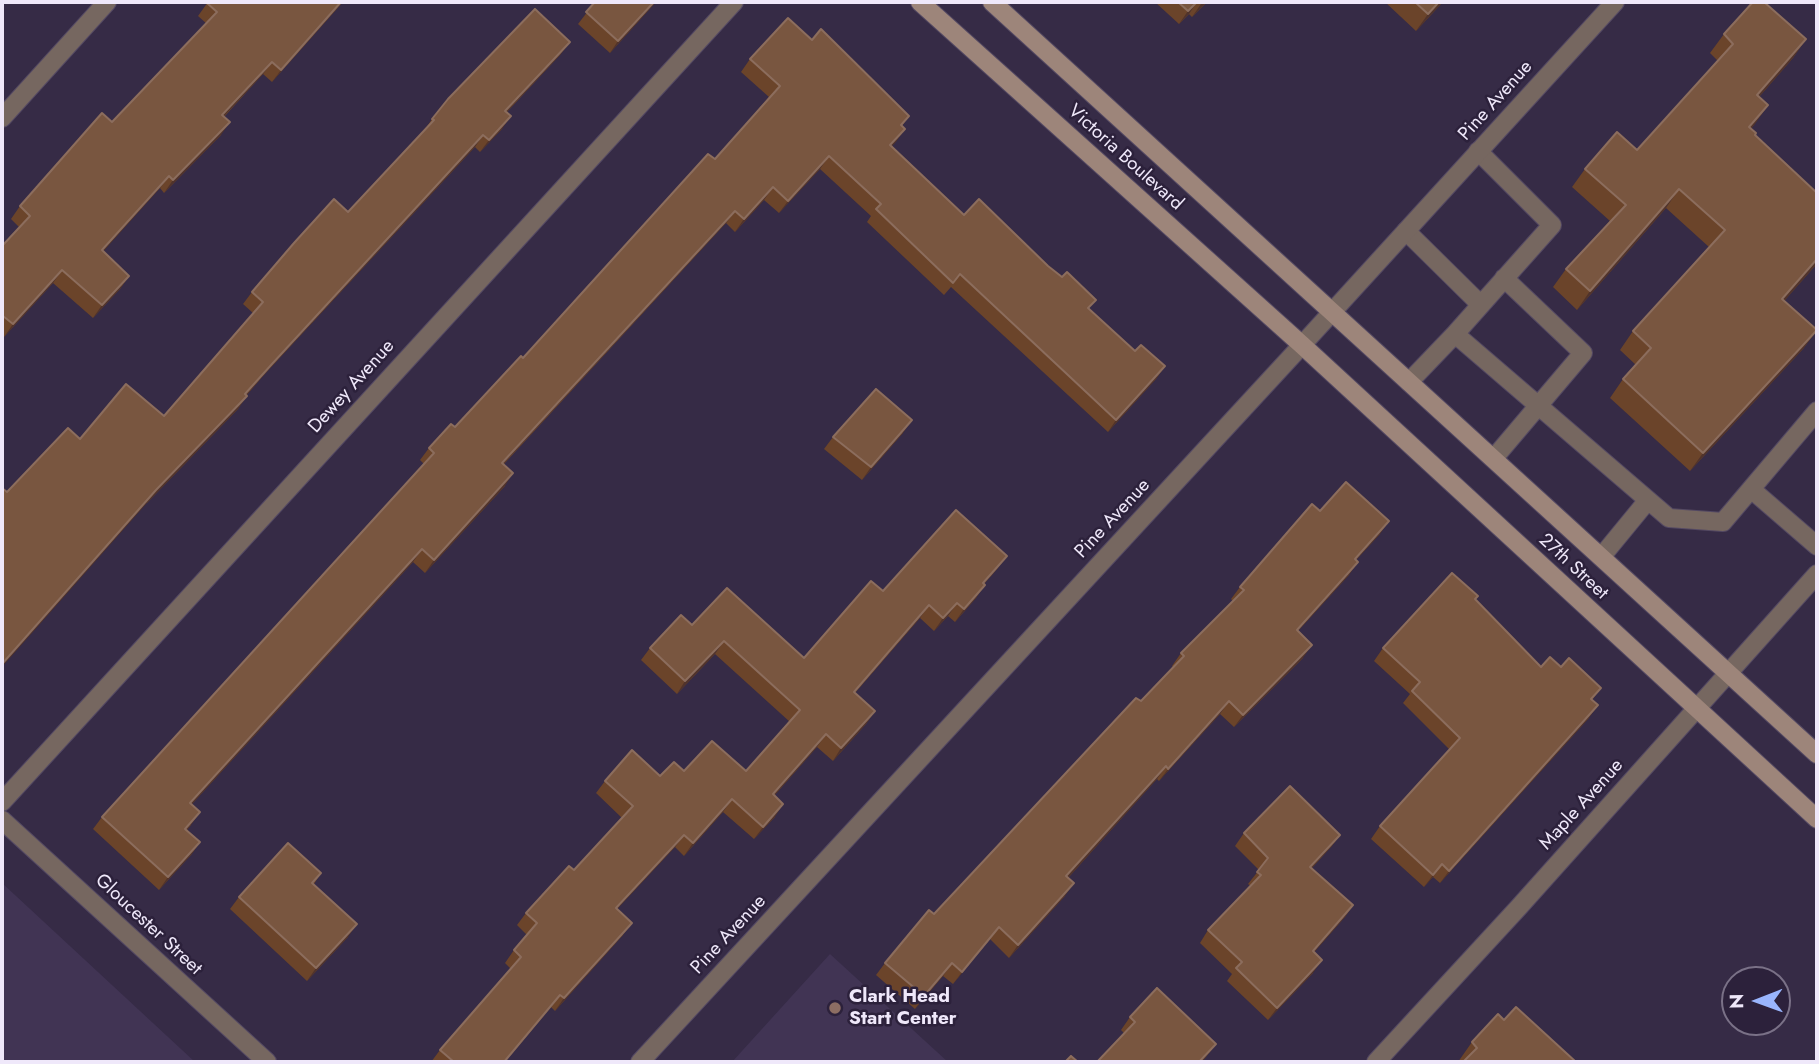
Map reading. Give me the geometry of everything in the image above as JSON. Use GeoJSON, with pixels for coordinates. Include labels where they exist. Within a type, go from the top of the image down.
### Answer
{"type":"FeatureCollection","features":[{"type":"Feature","properties":{"kind":"main road","name":"Victoria Boulevard"},"geometry":{"type":"LineString","coordinates":[[920,2],[1302,345]]}},
{"type":"Feature","properties":{"kind":"main road","name":"Victoria Boulevard"},"geometry":{"type":"LineString","coordinates":[[992,2],[1332,312]]}},
{"type":"Feature","properties":{"kind":"main road","name":"27th Street"},"geometry":{"type":"LineString","coordinates":[[1332,312],[1817,754]]}},
{"type":"Feature","properties":{"kind":"main road","name":"27th Street"},"geometry":{"type":"LineString","coordinates":[[1302,345],[1817,819]]}},
{"type":"Feature","properties":{"kind":"street"},"geometry":{"type":"LineString","coordinates":[[2,118],[107,2]]}},
{"type":"Feature","properties":{"kind":"street","name":"Dewey Avenue"},"geometry":{"type":"LineString","coordinates":[[2,802],[734,2]]}},
{"type":"Feature","properties":{"kind":"street","name":"Pine Avenue"},"geometry":{"type":"LineString","coordinates":[[640,1062],[1615,2]]}},
{"type":"Feature","properties":{"kind":"street"},"geometry":{"type":"LineString","coordinates":[[1409,382],[1552,225],[1478,151]]}},
{"type":"Feature","properties":{"kind":"street"},"geometry":{"type":"LineString","coordinates":[[1406,231],[1481,305]]}},
{"type":"Feature","properties":{"kind":"street"},"geometry":{"type":"LineString","coordinates":[[1494,458],[1583,353],[1504,278]]}},
{"type":"Feature","properties":{"kind":"street"},"geometry":{"type":"LineString","coordinates":[[1454,334],[1669,518],[1723,523],[1817,411]]}},
{"type":"Feature","properties":{"kind":"street"},"geometry":{"type":"LineString","coordinates":[[1752,489],[1817,546]]}},
{"type":"Feature","properties":{"kind":"street"},"geometry":{"type":"LineString","coordinates":[[1602,556],[1648,500]]}},
{"type":"Feature","properties":{"kind":"street","name":"Maple Avenue"},"geometry":{"type":"LineString","coordinates":[[1376,1062],[1519,907],[1817,574]]}},
{"type":"Feature","properties":{"kind":"street","name":"Gloucester Street"},"geometry":{"type":"LineString","coordinates":[[2,820],[267,1062]]}},
{"type":"Feature","properties":{"kind":"shaded area"},"geometry":{"type":"Polygon","coordinates":[[[2,883],[195,1062],[2,1062],[2,883]]]}},
{"type":"Feature","properties":{"kind":"shaded area","name":"Clark Head Start Center"},"geometry":{"type":"Polygon","coordinates":[[[830,954],[948,1062],[732,1062],[830,954]]]}},
{"type":"Feature","properties":{"kind":"building"},"geometry":{"type":"Polygon","coordinates":[[[208,2],[341,2],[281,70],[272,62],[222,115],[230,122],[173,180],[169,176],[102,250],[129,276],[102,305],[62,270],[13,324],[3,316],[2,318],[2,246],[30,216],[20,206],[102,113],[112,122],[217,12],[208,2]]]}},
{"type":"Feature","properties":{"kind":"building"},"geometry":{"type":"Polygon","coordinates":[[[595,2],[654,2],[618,41],[586,12],[595,2]]]}},
{"type":"Feature","properties":{"kind":"building"},"geometry":{"type":"Polygon","coordinates":[[[1178,2],[1197,2],[1188,11],[1178,2]]]}},
{"type":"Feature","properties":{"kind":"building"},"geometry":{"type":"Polygon","coordinates":[[[1415,2],[1439,2],[1428,14],[1415,2]]]}},
{"type":"Feature","properties":{"kind":"building"},"geometry":{"type":"Polygon","coordinates":[[[1753,2],[1764,2],[1806,39],[1757,95],[1768,105],[1749,127],[1817,193],[1817,259],[1782,299],[1817,330],[1703,453],[1623,379],[1651,348],[1633,331],[1725,230],[1679,189],[1590,291],[1566,269],[1626,205],[1585,169],[1617,132],[1637,150],[1733,44],[1724,34],[1753,2]]]}},
{"type":"Feature","properties":{"kind":"building"},"geometry":{"type":"Polygon","coordinates":[[[535,9],[570,42],[505,111],[511,116],[489,140],[483,135],[272,364],[245,394],[247,396],[156,490],[2,664],[2,488],[7,492],[68,428],[80,439],[126,384],[164,416],[263,302],[252,292],[334,199],[348,212],[434,120],[432,119],[448,99],[535,9]]]}},
{"type":"Feature","properties":{"kind":"building"},"geometry":{"type":"Polygon","coordinates":[[[788,18],[812,40],[821,29],[909,116],[901,125],[905,129],[890,145],[964,215],[979,199],[1048,266],[1062,277],[1067,272],[1096,300],[1088,308],[1135,351],[1141,345],[1165,366],[1116,420],[960,274],[953,283],[876,209],[881,204],[829,156],[788,201],[773,187],[744,219],[735,211],[502,463],[513,473],[434,560],[422,549],[190,803],[200,812],[185,829],[200,842],[168,877],[102,817],[434,453],[429,448],[451,424],[455,427],[521,356],[523,358],[708,154],[715,159],[780,86],[750,59],[788,18]]]}},
{"type":"Feature","properties":{"kind":"building"},"geometry":{"type":"Polygon","coordinates":[[[876,389],[912,420],[871,467],[833,437],[876,389]]]}},
{"type":"Feature","properties":{"kind":"building"},"geometry":{"type":"Polygon","coordinates":[[[1346,482],[1389,521],[1355,559],[1358,562],[1297,630],[1312,645],[1243,715],[1229,701],[1066,876],[1074,883],[1018,945],[999,927],[962,972],[952,963],[924,996],[885,963],[929,910],[934,914],[1136,698],[1141,701],[1184,656],[1181,653],[1244,590],[1240,587],[1312,504],[1320,511],[1346,482]]]}},
{"type":"Feature","properties":{"kind":"building"},"geometry":{"type":"Polygon","coordinates":[[[956,510],[1007,556],[964,609],[957,603],[943,618],[929,605],[854,692],[875,711],[841,748],[826,734],[773,794],[783,804],[763,827],[732,799],[693,843],[684,835],[616,908],[632,923],[564,998],[560,995],[504,1062],[454,1062],[440,1050],[521,957],[514,950],[537,923],[526,913],[569,866],[574,870],[633,806],[605,781],[632,750],[660,776],[674,762],[684,771],[712,741],[746,771],[800,710],[724,641],[685,681],[650,648],[681,615],[692,625],[727,588],[804,658],[871,581],[883,591],[956,510]]]}},
{"type":"Feature","properties":{"kind":"building"},"geometry":{"type":"Polygon","coordinates":[[[1452,573],[1478,596],[1475,599],[1541,667],[1550,657],[1561,667],[1569,658],[1601,688],[1591,699],[1598,705],[1449,871],[1442,864],[1433,875],[1380,826],[1460,738],[1412,691],[1420,682],[1383,648],[1452,573]]]}},
{"type":"Feature","properties":{"kind":"building"},"geometry":{"type":"Polygon","coordinates":[[[1290,786],[1340,835],[1310,867],[1353,905],[1313,951],[1322,960],[1277,1008],[1236,968],[1242,962],[1208,930],[1261,875],[1257,872],[1268,858],[1244,833],[1290,786]]]}},
{"type":"Feature","properties":{"kind":"building"},"geometry":{"type":"Polygon","coordinates":[[[288,843],[321,873],[312,883],[357,924],[316,968],[239,897],[288,843]]]}},
{"type":"Feature","properties":{"kind":"building"},"geometry":{"type":"Polygon","coordinates":[[[1157,988],[1216,1044],[1199,1062],[1097,1062],[1135,1022],[1130,1017],[1157,988]]]}},
{"type":"Feature","properties":{"kind":"building"},"geometry":{"type":"Polygon","coordinates":[[[1516,1007],[1576,1062],[1463,1062],[1477,1048],[1472,1042],[1498,1014],[1504,1020],[1516,1007]]]}},
{"type":"Feature","properties":{"kind":"building"},"geometry":{"type":"Polygon","coordinates":[[[1071,1056],[1078,1062],[1065,1062],[1071,1056]]]}},
{"type":"Feature","properties":{"kind":"place","name":"Clark Head Start Center"},"geometry":{"type":"Point","coordinates":[835,1008]}}]}
